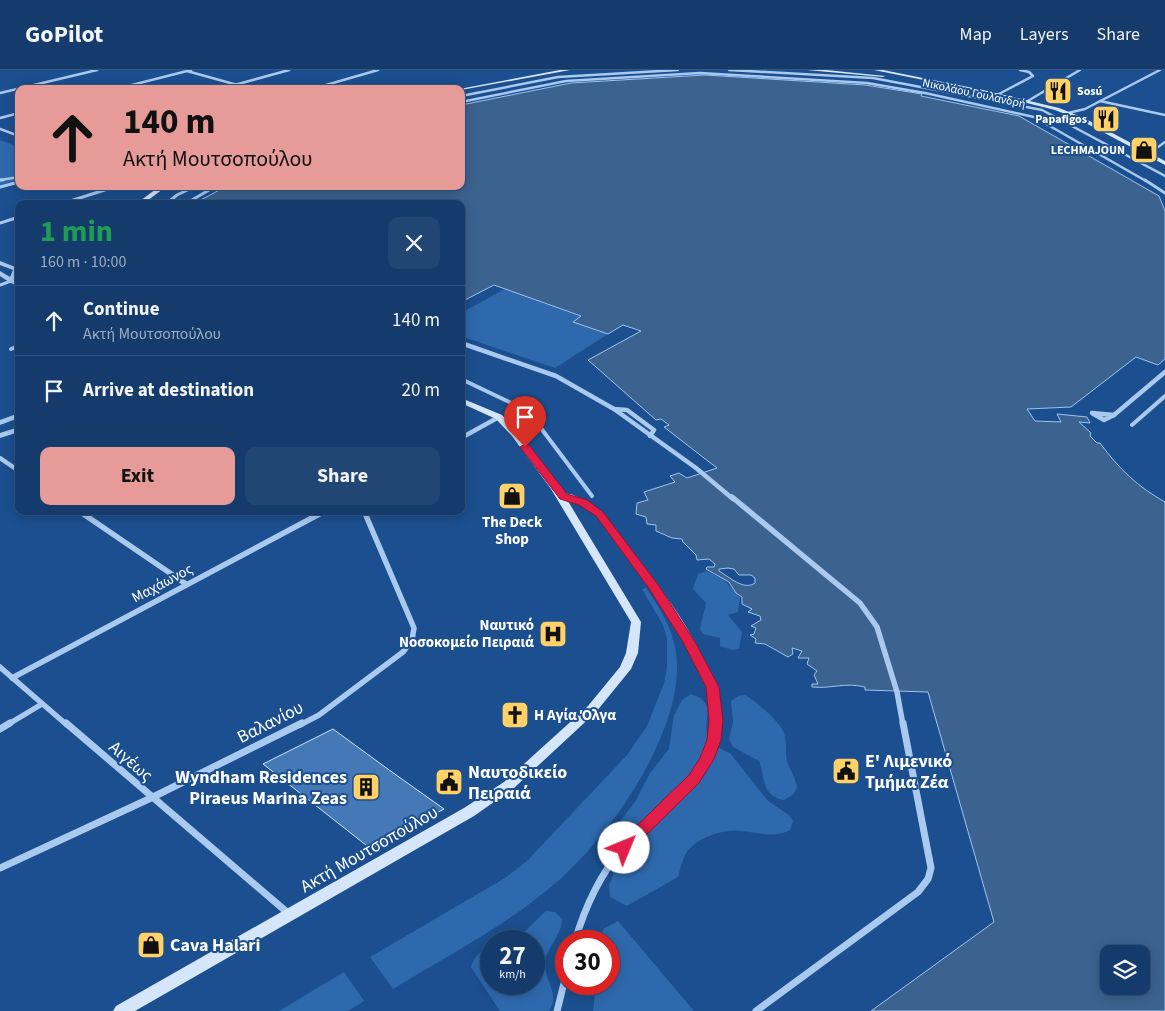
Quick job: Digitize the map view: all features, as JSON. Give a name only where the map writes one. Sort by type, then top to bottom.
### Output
[{"type":"main road","points":[[531,70],[544,73]]},
{"type":"main road","points":[[465,88],[568,70]]},
{"type":"main road","points":[[809,70],[876,75],[997,96]]},
{"type":"main road","points":[[876,70],[1026,102],[1068,113],[1165,163]]},
{"type":"main road","points":[[145,200],[159,190]]},
{"type":"main road","name":"Ακτή Μουτσοπούλου","points":[[121,1011],[469,812],[509,785],[592,708],[625,670],[632,653],[636,622],[555,488],[515,434],[499,417],[465,402]]},
{"type":"street","points":[[34,85],[97,70]]},
{"type":"street","points":[[131,85],[188,70],[239,85]]},
{"type":"street","points":[[233,85],[289,70]]},
{"type":"street","points":[[326,85],[378,70]]},
{"type":"street","points":[[465,95],[558,77],[678,70]]},
{"type":"street","points":[[730,70],[873,78],[1042,110],[1165,176]]},
{"type":"street","points":[[997,96],[1033,75],[1020,70]]},
{"type":"street","points":[[1026,102],[1080,70]]},
{"type":"street","points":[[1068,113],[1085,109],[1160,70]]},
{"type":"street","name":"Νικολάου Γουλανδρή","points":[[465,101],[566,81],[700,73],[868,83],[925,93],[1034,117],[1133,172],[1165,193]]},
{"type":"street","points":[[1014,82],[1020,83]]},
{"type":"street","points":[[0,93],[15,89]]},
{"type":"street","points":[[1100,101],[1165,115]]},
{"type":"street","points":[[0,118],[15,114]]},
{"type":"street","points":[[0,129],[15,135]]},
{"type":"street","points":[[1141,149],[1158,146],[1165,142]]},
{"type":"street","points":[[0,180],[15,178]]},
{"type":"street","points":[[0,187],[15,183]]},
{"type":"street","points":[[73,200],[105,190]]},
{"type":"street","points":[[171,200],[188,190]]},
{"type":"street","points":[[192,200],[209,190]]},
{"type":"street","points":[[0,222],[15,218]]},
{"type":"street","points":[[0,263],[15,269]]},
{"type":"street","points":[[11,281],[15,271]]},
{"type":"street","points":[[0,273],[15,283]]},
{"type":"street","points":[[0,285],[15,280]]},
{"type":"street","points":[[465,344],[556,376],[614,409],[696,468],[860,603],[877,627],[898,698],[931,868],[928,879],[918,892],[756,1011]]},
{"type":"street","points":[[11,349],[15,348]]},
{"type":"street","points":[[1114,415],[1165,372]]},
{"type":"street","points":[[465,382],[528,411],[592,496]]},
{"type":"street","points":[[1132,425],[1165,396]]},
{"type":"street","points":[[0,423],[15,417]]},
{"type":"street","points":[[465,436],[499,417]]},
{"type":"street","points":[[0,436],[15,430]]},
{"type":"street","points":[[0,458],[15,468]]},
{"type":"street","points":[[555,488],[564,496],[583,502],[600,514],[653,586],[689,642],[712,687],[716,720],[714,740],[707,759],[694,779],[669,806],[633,837],[614,859],[597,884],[578,930]]},
{"type":"street","points":[[85,515],[186,584]]},
{"type":"street","name":"Μαχάωνος","points":[[12,678],[317,515]]},
{"type":"street","name":"Βαλανίου","points":[[0,868],[151,798],[319,714],[399,655],[409,645],[413,635],[412,624],[366,515]]},
{"type":"street","name":"Αιγέως","points":[[0,667],[151,798],[290,914]]},
{"type":"street","points":[[0,729],[42,704]]},
{"type":"street","points":[[557,1011],[561,995]]},
{"type":"shaded area","points":[[705,75],[865,85],[922,94],[921,96],[1019,116],[1159,196],[1165,211],[1165,359],[1158,365],[1136,357],[1071,407],[1027,409],[1035,421],[1061,422],[1057,414],[1087,417],[1090,423],[1079,422],[1091,433],[1090,436],[1097,443],[1100,443],[1130,477],[1165,502],[1165,1011],[871,1011],[994,922],[928,692],[865,690],[865,687],[851,685],[812,687],[812,684],[818,684],[814,675],[817,671],[807,664],[809,658],[798,658],[802,651],[792,648],[793,654],[788,657],[765,644],[755,643],[756,639],[750,635],[754,634],[756,628],[751,626],[761,620],[760,616],[748,612],[752,609],[742,604],[742,597],[736,593],[729,582],[706,569],[707,567],[714,567],[715,564],[709,559],[697,560],[696,555],[682,539],[672,538],[656,531],[656,525],[647,524],[646,517],[636,514],[637,503],[648,500],[644,492],[675,482],[670,476],[679,473],[687,478],[717,468],[664,427],[669,425],[661,419],[656,420],[588,360],[641,331],[623,325],[608,334],[573,322],[581,316],[494,285],[465,300],[465,200],[201,200],[219,190],[465,190],[465,104],[571,83]],"holes":[[[719,569],[734,569],[739,575],[751,575],[755,578],[755,583],[751,585],[741,584],[732,580],[719,571]]]},
{"type":"shaded area","points":[[0,140],[15,146],[15,184],[0,189]]},
{"type":"shaded area","points":[[505,289],[582,317],[574,322],[608,334],[555,368],[465,337],[465,311]]},
{"type":"shaded area","points":[[707,571],[724,580],[740,597],[738,612],[728,615],[742,632],[739,649],[732,650],[720,646],[720,638],[703,634],[700,629],[706,603],[693,589],[698,574]]},
{"type":"shaded area","points":[[646,588],[661,610],[672,634],[676,652],[676,681],[670,712],[658,745],[641,777],[601,836],[558,881],[499,925],[491,930],[480,930],[480,937],[393,989],[370,957],[505,878],[527,861],[627,755],[647,726],[664,683],[667,668],[667,638],[663,625],[642,589]]},
{"type":"shaded area","points":[[691,694],[702,699],[707,706],[706,729],[709,738],[716,746],[730,753],[768,801],[789,815],[793,821],[790,830],[784,833],[765,834],[733,831],[718,833],[702,839],[689,849],[685,855],[678,877],[627,906],[610,897],[609,885],[613,876],[613,844],[617,825],[635,802],[650,773],[669,749],[674,715],[682,700]]},
{"type":"shaded area","points":[[745,695],[767,712],[784,733],[787,761],[797,787],[794,794],[784,800],[772,795],[768,790],[759,761],[733,747],[729,739],[733,722],[731,701],[738,696]]},
{"type":"shaded area","points":[[546,911],[555,912],[562,919],[560,930],[555,930],[555,939],[545,960],[545,930],[526,930]]},
{"type":"shaded area","points":[[618,921],[694,1011],[593,1011],[595,995],[620,995],[620,930],[603,929]]},
{"type":"shaded area","points":[[479,954],[480,981],[471,967],[474,959]]},
{"type":"shaded area","points":[[545,966],[553,994],[552,1005],[549,1011],[500,1011],[489,995],[545,995]]},
{"type":"shaded area","points":[[344,972],[364,1001],[348,1011],[279,1011]]},
{"type":"building","name":"Wyndham Residences Piraeus Marina Zeas","points":[[333,729],[444,809],[371,849],[263,764]]},
{"type":"place","name":"Sosú","points":[[1058,91]]},
{"type":"place","name":"Papafigos","points":[[1106,119]]},
{"type":"place","name":"LECHMAJOUN","points":[[1144,150]]},
{"type":"place","name":"The Deck Shop","points":[[512,496]]},
{"type":"place","name":"Ναυτικό Νοσοκομείο Πειραιά","points":[[553,634]]},
{"type":"place","name":"Η Αγία Όλγα","points":[[515,715]]},
{"type":"place","name":"Ε' Λιμενικό Τμήμα Ζέα","points":[[846,771]]},
{"type":"place","name":"Ναυτοδικείο Πειραιά","points":[[449,782]]},
{"type":"place","name":"Wyndham Residences Piraeus Marina Zeas","points":[[366,787]]},
{"type":"place","name":"Cava Halari","points":[[151,945]]},
{"type":"route","points":[[525,447],[555,488],[564,496],[583,502],[600,514],[653,586],[689,642],[712,687],[716,704],[716,720],[714,740],[707,759],[694,779],[669,806],[633,837],[624,848]]}]
